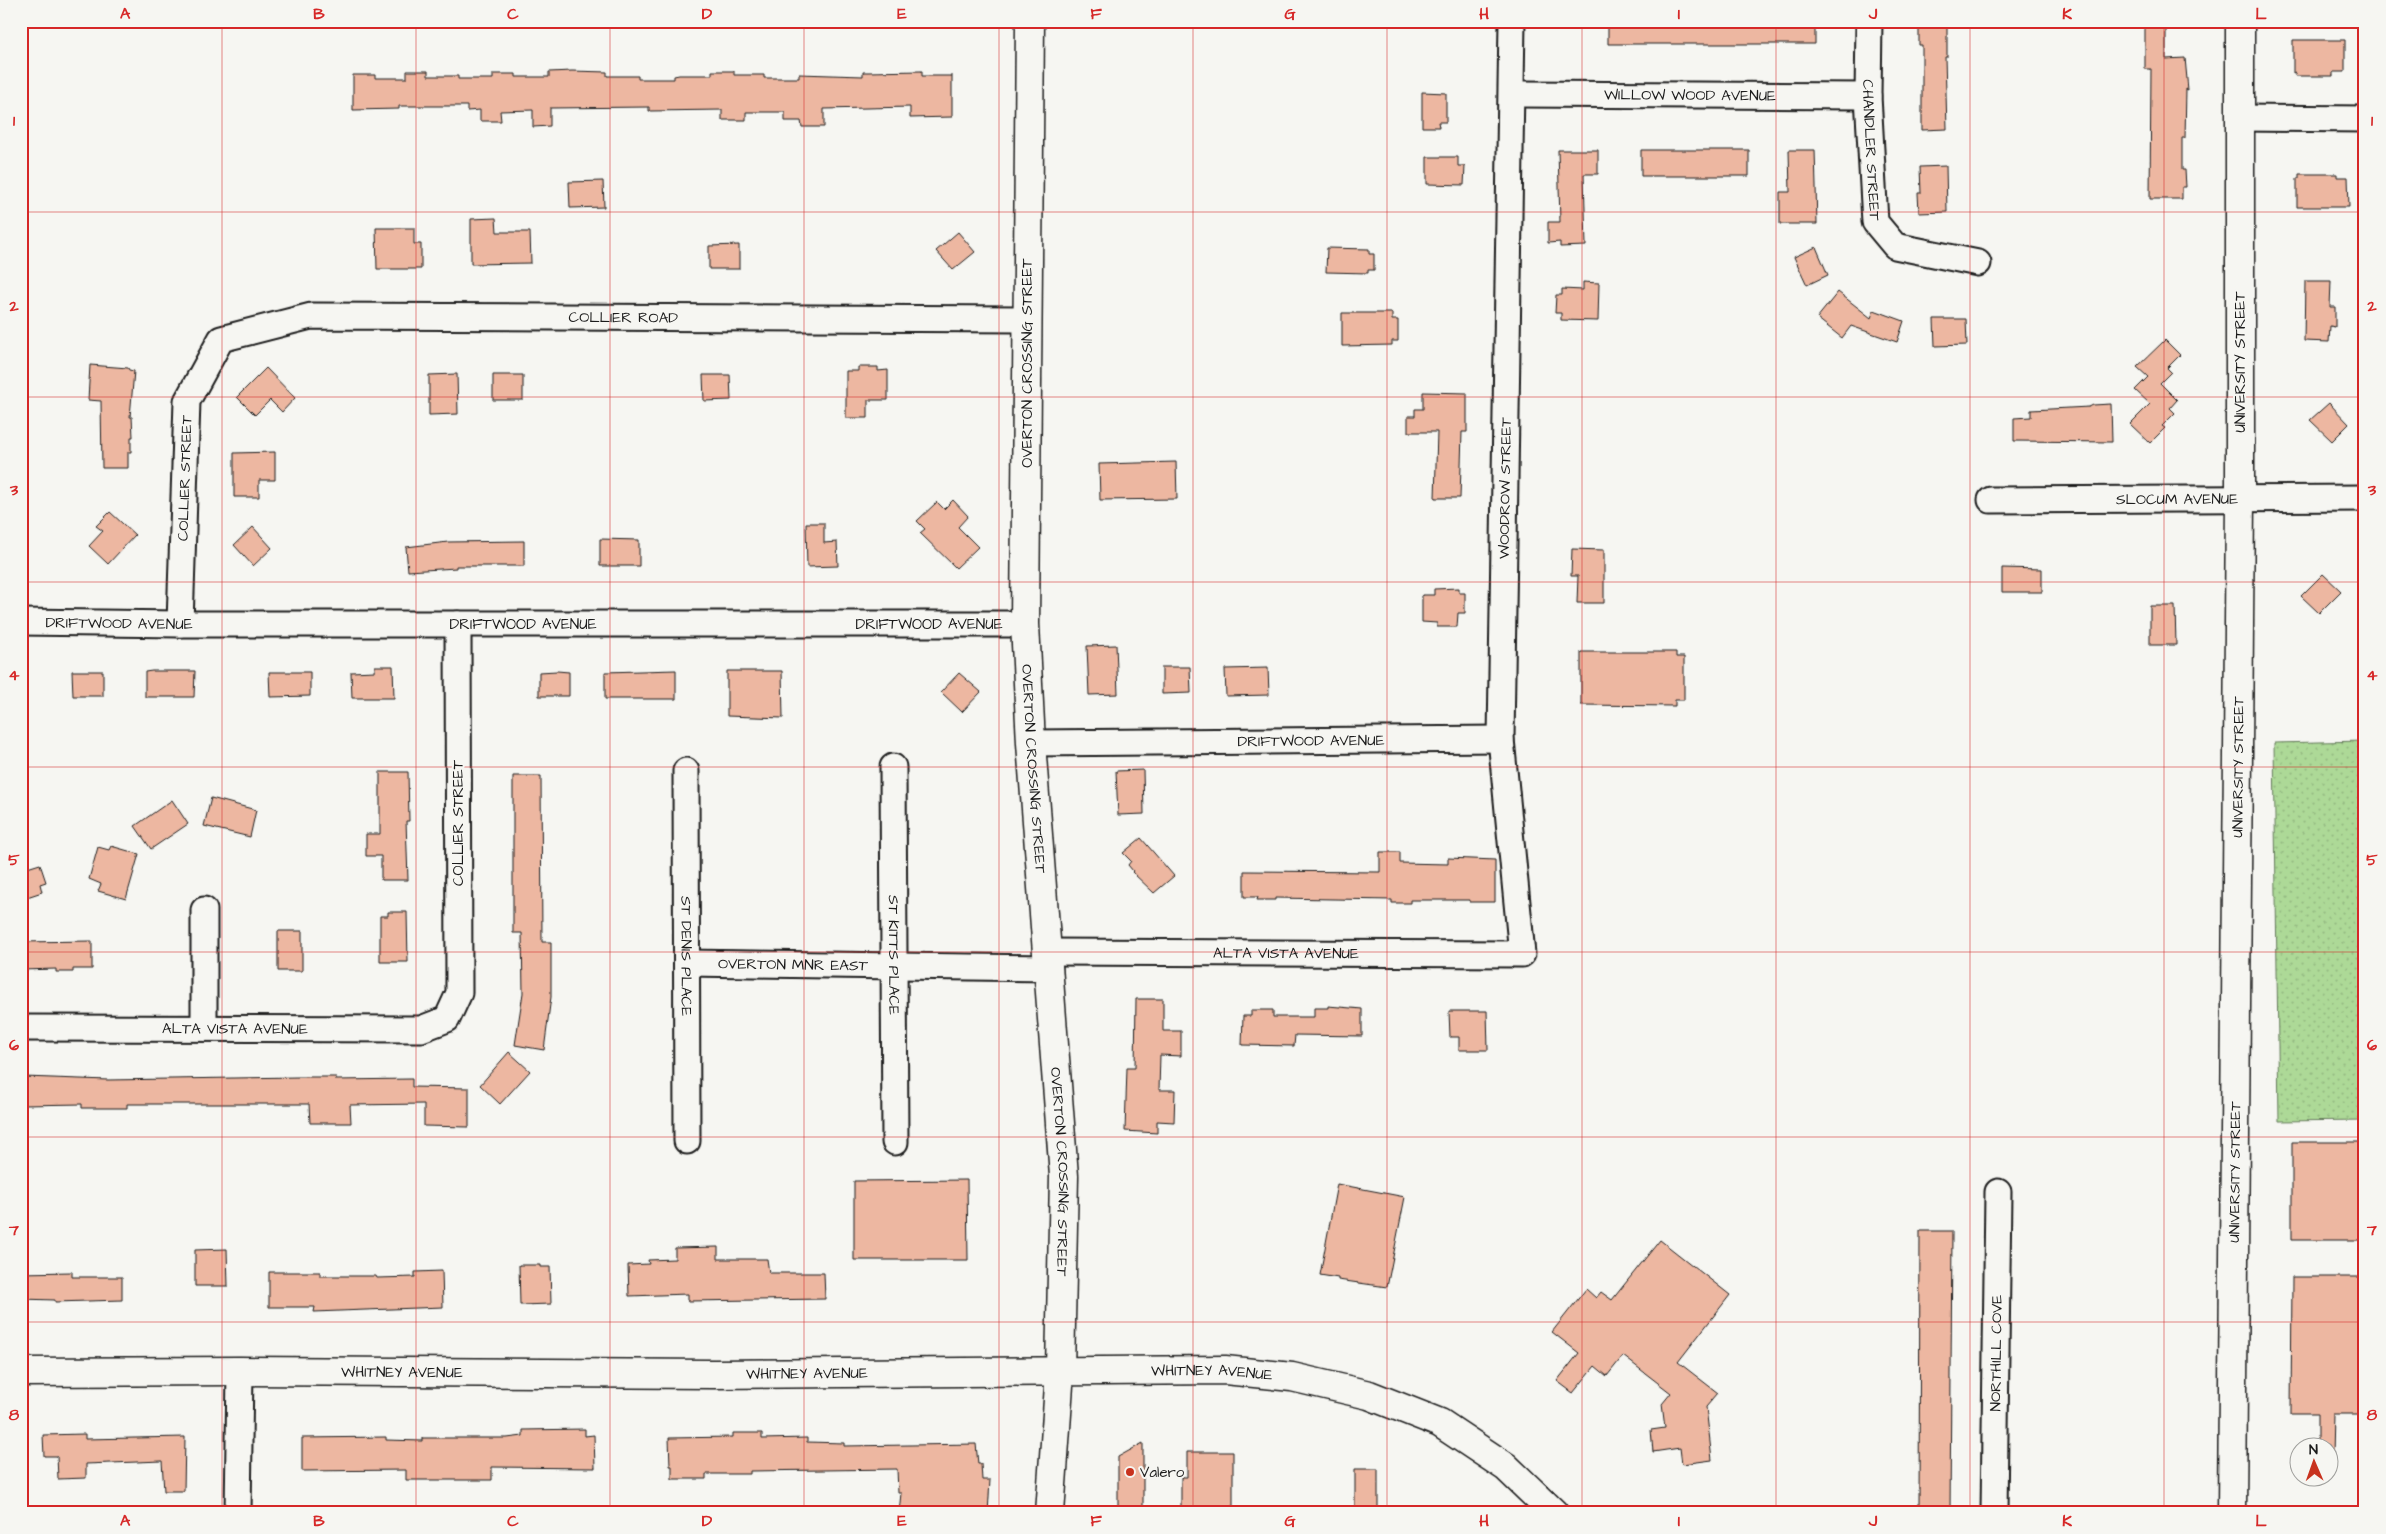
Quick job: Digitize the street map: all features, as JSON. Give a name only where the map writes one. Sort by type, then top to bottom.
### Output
[{"type":"main road","name":"OVERTON CROSSING STREET","points":[[1030,21],[1026,624],[1031,743],[1064,1176],[1060,1371],[1050,1513]]},
{"type":"main road","name":"UNIVERSITY STREET","points":[[2232,1513],[2240,498],[2240,21]]},
{"type":"main road","name":"WHITNEY AVENUE","points":[[21,1372],[240,1371],[723,1374],[1225,1370],[1292,1377],[1369,1394],[1440,1423],[1506,1467],[1554,1513]]},
{"type":"street","name":"WOODROW STREET","points":[[1512,21],[1501,738],[1522,954]]},
{"type":"street","name":"CHANDLER STREET","points":[[1869,21],[1868,96],[1875,222],[1895,246],[1978,263]]},
{"type":"street","name":"WILLOW WOOD AVENUE","points":[[1512,94],[1868,96]]},
{"type":"street","points":[[2240,118],[2365,119]]},
{"type":"street","name":"COLLIER ROAD","points":[[221,339],[311,316],[1028,319]]},
{"type":"street","name":"COLLIER STREET","points":[[180,624],[188,401],[221,339]]},
{"type":"street","name":"SLOCUM AVENUE","points":[[1991,500],[2365,498]]},
{"type":"street","name":"DRIFTWOOD AVENUE","points":[[21,622],[180,624],[1026,624]]},
{"type":"street","name":"COLLIER STREET","points":[[447,1019],[459,993],[458,624]]},
{"type":"street","name":"DRIFTWOOD AVENUE","points":[[1031,743],[1501,738]]},
{"type":"street","name":"ST KITTS PLACE","points":[[893,767],[895,1142]]},
{"type":"street","name":"ST DENIS PLACE","points":[[686,771],[687,1141]]},
{"type":"street","points":[[204,910],[204,1028]]},
{"type":"street","name":"ALTA VISTA AVENUE","points":[[1049,960],[1522,954]]},
{"type":"street","name":"OVERTON MNR EAST","points":[[687,963],[894,966],[1049,960]]},
{"type":"street","name":"ALTA VISTA AVENUE","points":[[21,1028],[421,1029],[447,1019]]},
{"type":"street","name":"NORTHILL COVE","points":[[1994,1513],[1998,1192]]},
{"type":"street","points":[[238,1513],[240,1371]]},
{"type":"green space","points":[[2365,741],[2365,1120],[2279,1121],[2274,743]]},
{"type":"building","points":[[1608,21],[1815,21],[1815,44],[1608,44]]},
{"type":"building","points":[[1922,21],[1947,21],[1947,57],[1945,57],[1947,129],[1922,130],[1922,45],[1919,45],[1919,26],[1922,26]]},
{"type":"building","points":[[2145,21],[2166,21],[2166,59],[2185,58],[2188,90],[2186,89],[2185,138],[2182,138],[2182,170],[2185,170],[2186,187],[2182,187],[2182,199],[2150,199],[2151,69],[2145,69]]},
{"type":"building","points":[[2293,40],[2345,40],[2345,72],[2333,72],[2333,76],[2295,76],[2295,72],[2293,73]]},
{"type":"building","points":[[407,71],[428,71],[428,76],[458,76],[458,79],[493,79],[493,74],[516,74],[516,77],[549,77],[549,72],[572,71],[607,72],[607,76],[638,76],[638,79],[674,79],[674,76],[679,75],[712,75],[712,71],[734,71],[734,75],[764,75],[764,78],[799,78],[799,74],[863,76],[863,72],[922,71],[922,76],[952,76],[952,117],[910,118],[910,107],[824,109],[824,127],[802,127],[801,121],[785,121],[785,112],[746,112],[746,120],[722,120],[722,110],[649,111],[649,107],[550,108],[550,126],[533,127],[533,110],[500,111],[501,121],[480,121],[480,110],[467,111],[467,106],[399,106],[399,109],[353,110],[353,75],[375,75],[375,78],[407,78]]},
{"type":"building","points":[[1422,92],[1446,93],[1446,122],[1438,122],[1439,127],[1422,127]]},
{"type":"building","points":[[1558,150],[1598,150],[1598,174],[1584,174],[1586,246],[1560,247],[1560,242],[1548,243],[1548,222],[1560,222]]},
{"type":"building","points":[[1641,150],[1749,150],[1749,176],[1641,176]]},
{"type":"building","points":[[1789,150],[1815,150],[1817,224],[1780,224],[1780,192],[1790,192]]},
{"type":"building","points":[[1427,157],[1458,157],[1458,166],[1465,166],[1464,185],[1427,184]]},
{"type":"building","points":[[1946,166],[1947,212],[1919,213],[1918,193],[1921,193],[1920,167]]},
{"type":"building","points":[[2299,174],[2337,174],[2337,177],[2348,177],[2349,207],[2297,207],[2297,178],[2299,178]]},
{"type":"building","points":[[603,181],[604,207],[570,208],[569,182]]},
{"type":"building","points":[[496,218],[497,232],[530,232],[531,263],[471,264],[471,219]]},
{"type":"building","points":[[376,228],[414,228],[414,244],[421,244],[421,269],[377,269]]},
{"type":"building","points":[[958,232],[975,252],[953,270],[936,251]]},
{"type":"building","points":[[739,245],[739,269],[709,269],[709,246]]},
{"type":"building","points":[[1816,247],[1828,275],[1807,285],[1794,257]]},
{"type":"building","points":[[1327,248],[1369,249],[1369,254],[1374,254],[1374,270],[1368,270],[1368,273],[1326,272]]},
{"type":"building","points":[[2305,281],[2331,281],[2330,307],[2335,307],[2335,327],[2330,326],[2329,342],[2304,341]]},
{"type":"building","points":[[1583,282],[1599,283],[1598,321],[1561,320],[1561,313],[1555,313],[1556,295],[1562,295],[1562,289],[1583,290]]},
{"type":"building","points":[[1838,292],[1871,318],[1874,310],[1904,321],[1897,342],[1851,326],[1842,338],[1817,318]]},
{"type":"building","points":[[1342,313],[1392,313],[1392,320],[1398,320],[1398,341],[1392,341],[1392,345],[1342,346]]},
{"type":"building","points":[[1934,319],[1966,319],[1967,345],[1935,346]]},
{"type":"building","points":[[2165,340],[2180,355],[2167,368],[2171,372],[2160,383],[2177,400],[2170,408],[2175,413],[2162,426],[2165,428],[2150,443],[2130,424],[2150,404],[2135,390],[2148,377],[2137,367]]},
{"type":"building","points":[[90,365],[128,368],[134,371],[130,417],[132,417],[133,437],[131,437],[131,452],[128,452],[128,468],[102,468],[101,401],[88,400]]},
{"type":"building","points":[[858,367],[878,367],[878,371],[888,370],[888,400],[868,400],[868,418],[846,418],[846,371],[858,371]]},
{"type":"building","points":[[266,368],[295,398],[282,412],[270,400],[255,415],[237,397]]},
{"type":"building","points":[[457,374],[458,414],[429,415],[429,375]]},
{"type":"building","points":[[493,375],[523,375],[523,400],[493,400]]},
{"type":"building","points":[[703,375],[730,375],[731,400],[704,401]]},
{"type":"building","points":[[1423,392],[1467,393],[1467,432],[1462,432],[1460,498],[1435,498],[1437,432],[1408,432],[1408,416],[1415,416],[1415,409],[1423,409]]},
{"type":"building","points":[[2329,403],[2349,424],[2332,441],[2310,420]]},
{"type":"building","points":[[2111,404],[2112,442],[2014,441],[2014,418],[2031,417],[2031,410]]},
{"type":"building","points":[[275,452],[275,480],[259,480],[259,497],[234,497],[234,453]]},
{"type":"building","points":[[1176,462],[1177,499],[1100,500],[1099,464]]},
{"type":"building","points":[[953,500],[968,516],[958,527],[978,547],[956,568],[920,533],[925,529],[917,521],[937,502],[944,509]]},
{"type":"building","points":[[110,512],[135,535],[108,564],[89,546],[103,531],[96,526]]},
{"type":"building","points":[[806,523],[824,523],[824,543],[837,542],[838,566],[807,567]]},
{"type":"building","points":[[253,527],[272,548],[253,566],[234,545]]},
{"type":"building","points":[[600,539],[639,540],[639,566],[600,566]]},
{"type":"building","points":[[524,541],[524,566],[456,566],[456,568],[408,571],[406,547],[448,542]]},
{"type":"building","points":[[1572,549],[1604,550],[1604,603],[1577,603],[1578,576],[1571,576]]},
{"type":"building","points":[[2002,568],[2042,569],[2042,592],[2002,592]]},
{"type":"building","points":[[2323,574],[2341,591],[2319,613],[2301,596]]},
{"type":"building","points":[[1459,588],[1459,593],[1465,593],[1465,613],[1458,613],[1457,627],[1437,627],[1437,623],[1422,622],[1422,595],[1434,595],[1434,589]]},
{"type":"building","points":[[2150,606],[2175,606],[2176,645],[2150,645]]},
{"type":"building","points":[[1116,645],[1118,694],[1089,695],[1087,646]]},
{"type":"building","points":[[1581,652],[1676,652],[1676,657],[1684,657],[1684,700],[1675,700],[1675,706],[1581,705]]},
{"type":"building","points":[[375,666],[393,666],[394,698],[352,698],[351,672],[375,671]]},
{"type":"building","points":[[1162,667],[1190,667],[1191,693],[1162,694]]},
{"type":"building","points":[[1268,668],[1269,695],[1226,696],[1225,669]]},
{"type":"building","points":[[676,670],[676,699],[605,699],[605,672]]},
{"type":"building","points":[[72,671],[103,671],[103,696],[73,696]]},
{"type":"building","points":[[195,671],[194,697],[145,697],[145,672]]},
{"type":"building","points":[[727,671],[782,671],[783,718],[727,716]]},
{"type":"building","points":[[269,672],[310,672],[310,696],[270,697]]},
{"type":"building","points":[[539,672],[569,672],[569,696],[539,696]]},
{"type":"building","points":[[959,673],[981,692],[962,712],[941,692]]},
{"type":"building","points":[[1143,770],[1144,814],[1118,815],[1116,771]]},
{"type":"building","points":[[380,772],[408,772],[409,821],[406,821],[408,880],[381,880],[381,856],[366,856],[366,834],[380,834]]},
{"type":"building","points":[[513,776],[541,776],[542,942],[551,942],[551,997],[544,1050],[515,1045],[523,993],[522,933],[513,933]]},
{"type":"building","points":[[211,798],[256,810],[250,837],[204,826]]},
{"type":"building","points":[[172,800],[188,824],[151,849],[135,826]]},
{"type":"building","points":[[1141,838],[1174,876],[1154,893],[1132,872],[1128,865],[1131,861],[1123,853]]},
{"type":"building","points":[[111,846],[139,854],[126,899],[98,891],[101,884],[89,879],[98,847],[109,850]]},
{"type":"building","points":[[1380,852],[1400,852],[1400,863],[1448,864],[1448,858],[1495,860],[1495,902],[1410,900],[1410,903],[1392,903],[1392,900],[1275,898],[1275,900],[1257,900],[1258,897],[1244,897],[1244,871],[1380,872]]},
{"type":"building","points":[[40,864],[46,882],[40,884],[42,892],[21,899],[21,870]]},
{"type":"building","points":[[388,912],[407,912],[408,962],[380,962],[380,916],[388,916]]},
{"type":"building","points":[[278,931],[302,931],[302,971],[278,971]]},
{"type":"building","points":[[92,941],[92,969],[73,969],[73,972],[56,972],[56,969],[21,970],[21,942]]},
{"type":"building","points":[[1136,999],[1163,999],[1163,1031],[1181,1031],[1181,1056],[1160,1055],[1159,1090],[1175,1090],[1174,1122],[1157,1121],[1157,1133],[1125,1131],[1127,1068],[1135,1068]]},
{"type":"building","points":[[1328,1006],[1362,1009],[1362,1036],[1295,1035],[1294,1046],[1242,1045],[1243,1016],[1251,1016],[1251,1010],[1273,1010],[1273,1017],[1314,1017],[1314,1008],[1328,1008]]},
{"type":"building","points":[[1449,1011],[1487,1011],[1488,1050],[1459,1050],[1459,1037],[1450,1037]]},
{"type":"building","points":[[509,1052],[530,1071],[500,1104],[480,1085]]},
{"type":"building","points":[[24,1077],[108,1080],[298,1077],[336,1077],[336,1080],[412,1079],[412,1087],[469,1088],[469,1127],[424,1126],[424,1104],[350,1105],[351,1123],[310,1123],[309,1104],[127,1104],[127,1108],[82,1108],[82,1104],[24,1105]]},
{"type":"building","points":[[2292,1142],[2365,1142],[2365,1240],[2292,1240]]},
{"type":"building","points":[[967,1180],[968,1260],[854,1260],[854,1181]]},
{"type":"building","points":[[1337,1184],[1405,1197],[1387,1287],[1338,1280],[1338,1278],[1320,1275]]},
{"type":"building","points":[[1920,1231],[1952,1231],[1950,1513],[1919,1513]]},
{"type":"building","points":[[1660,1240],[1730,1295],[1678,1362],[1718,1393],[1706,1407],[1712,1460],[1682,1464],[1680,1448],[1653,1452],[1651,1430],[1665,1428],[1662,1404],[1671,1393],[1623,1356],[1607,1376],[1595,1366],[1573,1393],[1557,1381],[1579,1353],[1552,1332],[1586,1289],[1596,1298],[1601,1292],[1612,1300]]},
{"type":"building","points":[[718,1247],[718,1259],[767,1259],[769,1273],[824,1273],[825,1299],[688,1301],[688,1294],[629,1296],[628,1265],[649,1264],[648,1260],[675,1259],[675,1248]]},
{"type":"building","points":[[227,1249],[228,1286],[195,1286],[195,1250]]},
{"type":"building","points":[[519,1265],[550,1267],[551,1304],[520,1305]]},
{"type":"building","points":[[442,1271],[443,1307],[314,1312],[315,1307],[269,1307],[269,1272],[320,1272],[320,1276],[376,1276],[377,1278],[415,1277],[415,1272]]},
{"type":"building","points":[[72,1272],[72,1277],[122,1277],[122,1300],[55,1302],[55,1300],[21,1299],[21,1273]]},
{"type":"building","points":[[2292,1277],[2365,1277],[2365,1414],[2333,1414],[2332,1436],[2317,1436],[2317,1414],[2291,1414]]},
{"type":"building","points":[[585,1429],[585,1436],[594,1435],[595,1468],[492,1467],[492,1480],[406,1480],[406,1470],[302,1471],[302,1438],[386,1437],[386,1440],[422,1441],[422,1438],[507,1438],[523,1436],[523,1430]]},
{"type":"building","points":[[733,1433],[762,1433],[762,1439],[807,1438],[807,1442],[844,1443],[844,1446],[976,1444],[978,1464],[981,1464],[982,1480],[990,1480],[988,1513],[899,1513],[901,1493],[898,1493],[897,1469],[750,1471],[750,1474],[706,1474],[706,1479],[672,1479],[669,1438],[733,1437]]},
{"type":"building","points":[[85,1434],[85,1439],[185,1437],[184,1491],[164,1491],[162,1461],[86,1464],[86,1478],[58,1479],[57,1456],[44,1456],[43,1435]]},
{"type":"building","name":"Valero","points":[[1143,1443],[1143,1513],[1118,1513],[1118,1457]]},
{"type":"building","points":[[1187,1452],[1233,1452],[1233,1513],[1181,1513],[1181,1477],[1187,1477]]},
{"type":"building","points":[[1355,1469],[1378,1469],[1378,1513],[1355,1513]]},
{"type":"place","name":"Valero","points":[[1130,1472]]}]
